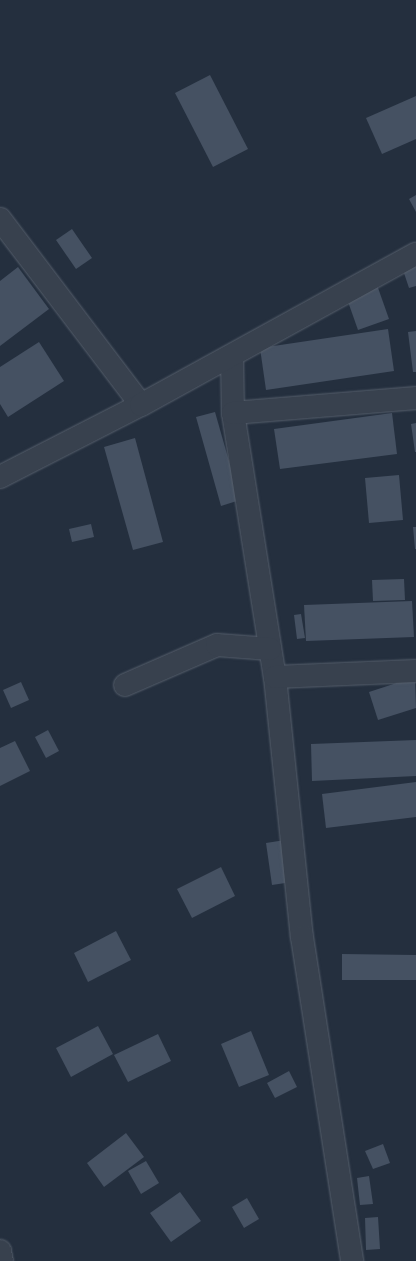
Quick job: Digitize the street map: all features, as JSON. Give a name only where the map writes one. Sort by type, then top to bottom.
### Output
[{"type":"street","points":[[0,219],[141,405]]},
{"type":"street","points":[[0,477],[141,405],[416,254]]},
{"type":"street","points":[[232,356],[233,413],[275,677],[302,937],[352,1261]]},
{"type":"street","points":[[233,413],[416,398]]},
{"type":"street","points":[[125,685],[217,645],[270,649]]},
{"type":"street","points":[[275,677],[416,671]]},
{"type":"street","points":[[0,1251],[2,1261]]},
{"type":"building","points":[[210,75],[248,149],[213,167],[175,93]]},
{"type":"building","points":[[416,96],[416,139],[382,154],[366,118]]},
{"type":"building","points":[[416,195],[416,212],[409,199]]},
{"type":"building","points":[[72,229],[92,258],[76,269],[56,240]]},
{"type":"building","points":[[416,262],[416,286],[409,288],[402,267]]},
{"type":"building","points":[[18,267],[49,309],[0,346],[0,281]]},
{"type":"building","points":[[377,285],[389,319],[358,330],[346,296]]},
{"type":"building","points":[[388,329],[394,371],[266,390],[260,348]]},
{"type":"building","points":[[416,331],[416,372],[413,372],[408,332]]},
{"type":"building","points":[[39,342],[64,381],[8,417],[0,404],[0,367]]},
{"type":"building","points":[[215,412],[240,500],[221,506],[196,417]]},
{"type":"building","points":[[392,413],[397,454],[280,469],[274,429]]},
{"type":"building","points":[[416,423],[416,452],[415,452],[411,424]]},
{"type":"building","points":[[135,438],[163,542],[133,550],[104,447]]},
{"type":"building","points":[[399,475],[403,520],[369,523],[365,478]]},
{"type":"building","points":[[91,524],[94,537],[72,542],[69,529]]},
{"type":"building","points":[[413,527],[416,527],[416,549],[415,549]]},
{"type":"building","points":[[404,579],[405,600],[373,601],[372,580]]},
{"type":"building","points":[[412,601],[414,637],[306,641],[304,605]]},
{"type":"building","points":[[301,614],[305,638],[297,639],[294,615]]},
{"type":"building","points":[[415,677],[416,708],[378,720],[369,692]]},
{"type":"building","points":[[21,682],[29,700],[11,708],[3,690]]},
{"type":"building","points":[[48,730],[59,751],[46,758],[35,737]]},
{"type":"building","points":[[416,740],[416,776],[312,781],[311,744]]},
{"type":"building","points":[[15,741],[30,771],[0,786],[0,748]]},
{"type":"building","points":[[416,782],[416,817],[326,828],[322,794]]},
{"type":"building","points":[[285,840],[292,882],[272,885],[266,843]]},
{"type":"building","points":[[221,867],[235,896],[192,918],[177,889]]},
{"type":"building","points":[[116,931],[131,960],[88,982],[74,953]]},
{"type":"building","points":[[342,954],[416,955],[416,980],[342,980]]},
{"type":"building","points":[[98,1026],[113,1054],[71,1077],[56,1048]]},
{"type":"building","points":[[251,1031],[269,1075],[239,1087],[221,1044]]},
{"type":"building","points":[[158,1034],[171,1061],[128,1082],[114,1055]]},
{"type":"building","points":[[289,1071],[297,1087],[275,1098],[267,1083]]},
{"type":"building","points":[[126,1133],[144,1157],[104,1187],[87,1163]]},
{"type":"building","points":[[383,1144],[390,1163],[373,1169],[365,1151]]},
{"type":"building","points":[[146,1161],[159,1183],[141,1194],[128,1171]]},
{"type":"building","points":[[369,1176],[373,1204],[360,1205],[357,1178]]},
{"type":"building","points":[[180,1192],[201,1221],[171,1242],[150,1213]]},
{"type":"building","points":[[247,1198],[259,1219],[244,1228],[232,1207]]},
{"type":"building","points":[[378,1217],[380,1249],[366,1250],[365,1218]]}]
